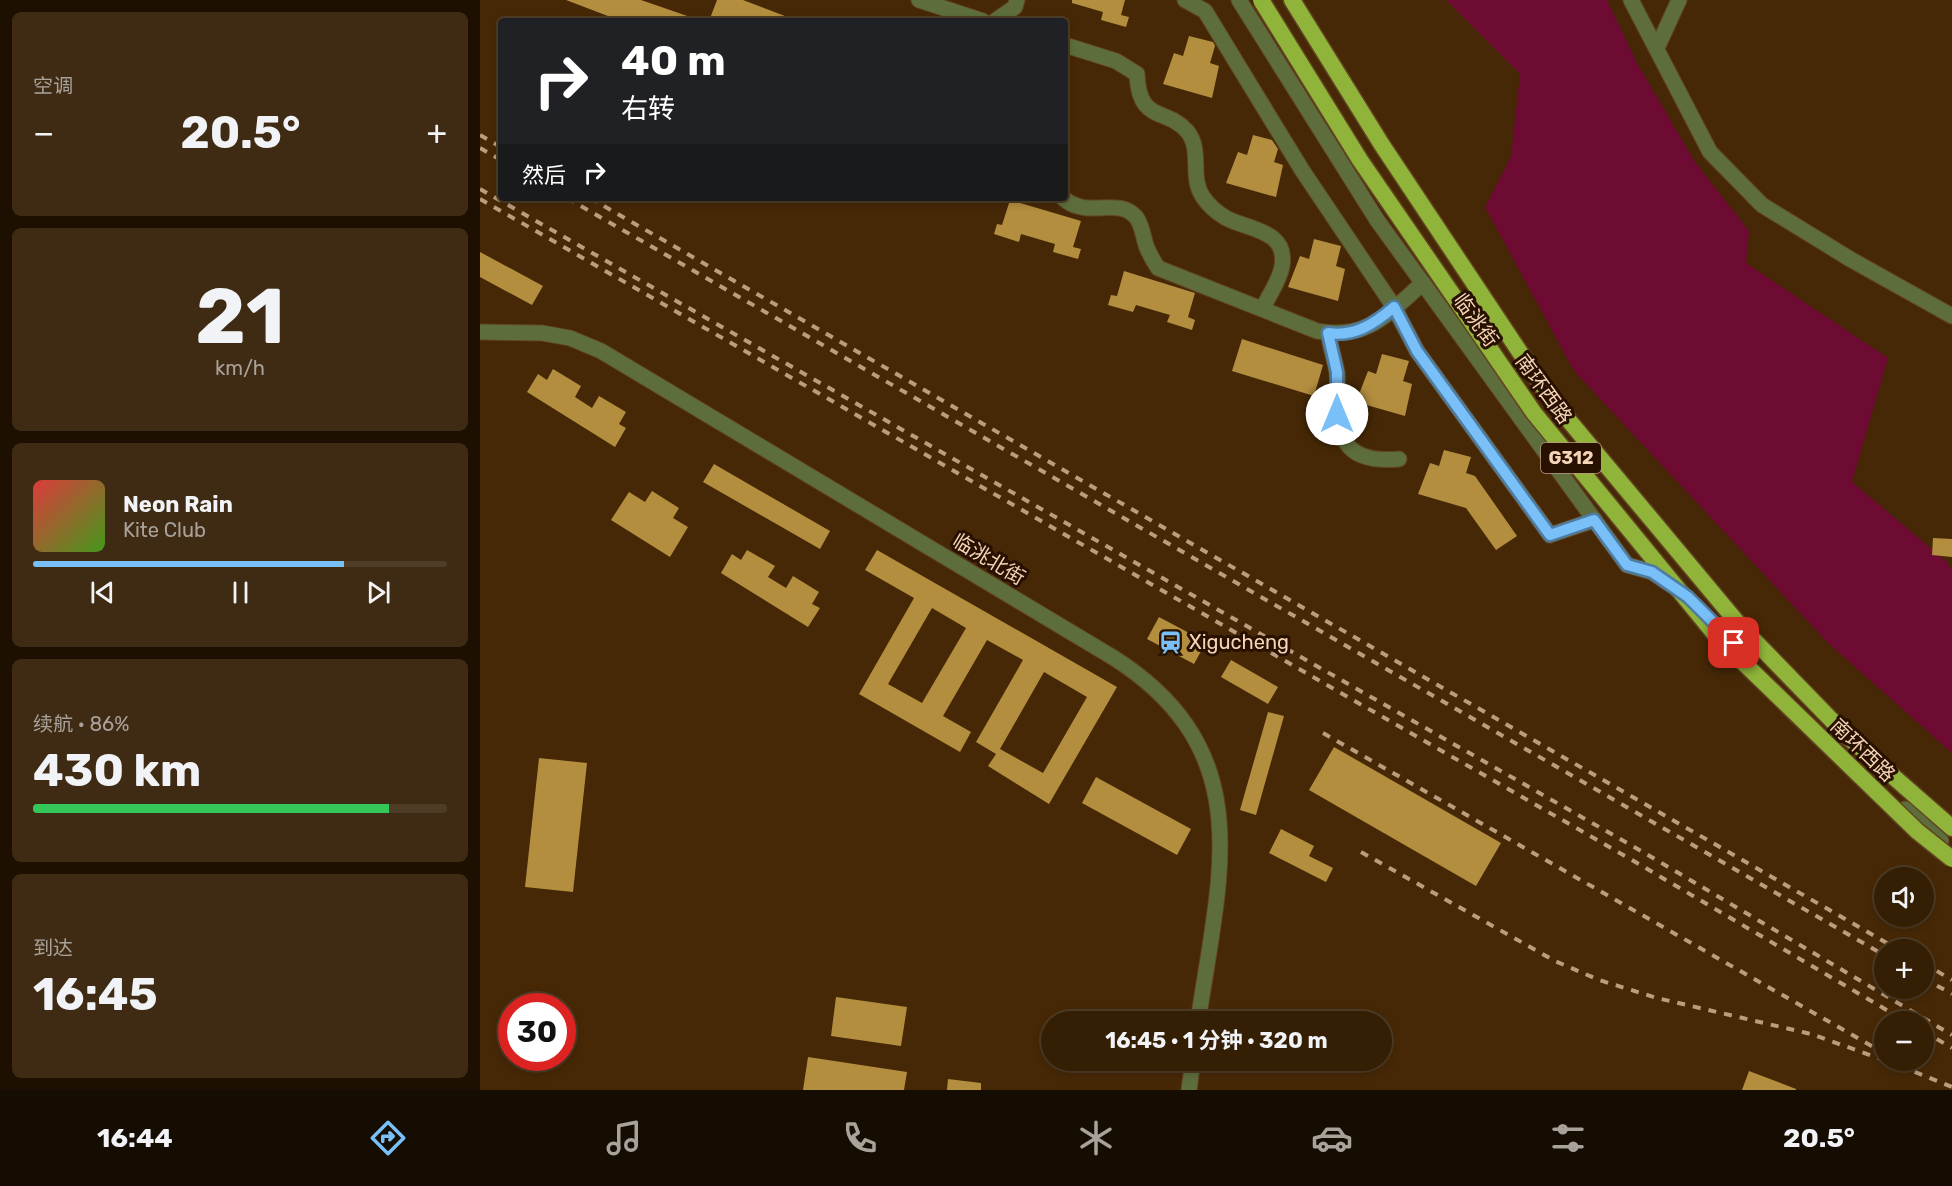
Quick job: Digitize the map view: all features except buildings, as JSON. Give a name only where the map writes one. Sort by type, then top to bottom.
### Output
[{"type":"highway","name":"南环西路","points":[[1261,0],[1360,160],[1534,413],[1718,638],[1917,831],[1952,859]]},
{"type":"highway","name":"南环西路","points":[[1292,0],[1382,145],[1551,399],[1742,628],[1847,736],[1952,828]]},
{"type":"street","points":[[919,0],[970,18]]},
{"type":"street","points":[[1000,18],[1015,8],[1017,0]]},
{"type":"street","points":[[1185,0],[1205,11],[1302,170],[1394,307],[1417,351],[1550,535],[1594,520]]},
{"type":"street","name":"临洮街","points":[[1239,0],[1377,220],[1627,565],[1652,572],[1688,597],[1883,790],[1952,851]]},
{"type":"street","points":[[1631,0],[1710,152],[1762,205],[1850,259],[1952,316]]},
{"type":"street","points":[[1657,48],[1679,0]]},
{"type":"street","points":[[1068,46],[1116,61],[1137,74],[1141,99],[1149,109],[1159,116],[1180,124],[1192,139],[1195,176],[1201,194],[1212,209],[1228,219],[1266,232],[1274,239],[1280,248],[1282,269],[1263,308]]},
{"type":"street","points":[[1068,201],[1082,208],[1099,210],[1119,207],[1128,211],[1141,226],[1147,248],[1158,268],[1328,333],[1356,332],[1374,325],[1423,283]]},
{"type":"street","name":"临洮北街","points":[[480,332],[542,333],[570,338],[601,351],[1114,658],[1140,675],[1158,691],[1180,714],[1208,763],[1218,807],[1221,840],[1218,879],[1200,1011]]},
{"type":"street","points":[[1328,333],[1337,372],[1337,414],[1342,440],[1368,458],[1399,459]]},
{"type":"street","points":[[1189,1090],[1192,1071]]},
{"type":"shaded area","points":[[1446,0],[1607,0],[1638,65],[1695,162],[1749,231],[1746,263],[1888,358],[1852,482],[1946,561],[1952,571],[1952,753],[1828,643],[1574,371],[1485,207],[1511,157],[1520,74]]},
{"type":"railway","points":[[480,135],[498,145]]},
{"type":"railway","points":[[480,148],[498,158]]},
{"type":"railway","points":[[480,189],[498,199]]},
{"type":"railway","points":[[480,199],[1632,860],[1888,1011]]},
{"type":"railway","points":[[501,201],[1643,852],[1952,1035]]},
{"type":"railway","points":[[572,201],[1874,949]]},
{"type":"railway","points":[[595,201],[1880,939]]},
{"type":"railway","points":[[1323,733],[1874,1047]]},
{"type":"railway","points":[[1361,852],[1555,961],[1599,980],[1657,998],[1811,1034],[1874,1056]]},
{"type":"railway","points":[[1934,969],[1952,980]]},
{"type":"railway","points":[[1934,984],[1952,994]]},
{"type":"railway","points":[[1934,1037],[1952,1048]]},
{"type":"railway","points":[[1912,1071],[1952,1087]]},
{"type":"place","name":"Xigucheng","points":[[1171,642]]},
{"type":"route","points":[[1337,414],[1337,372],[1328,333],[1356,332],[1374,325],[1394,307],[1417,351],[1550,535],[1594,520],[1627,565],[1652,572],[1688,597],[1734,643]]}]
